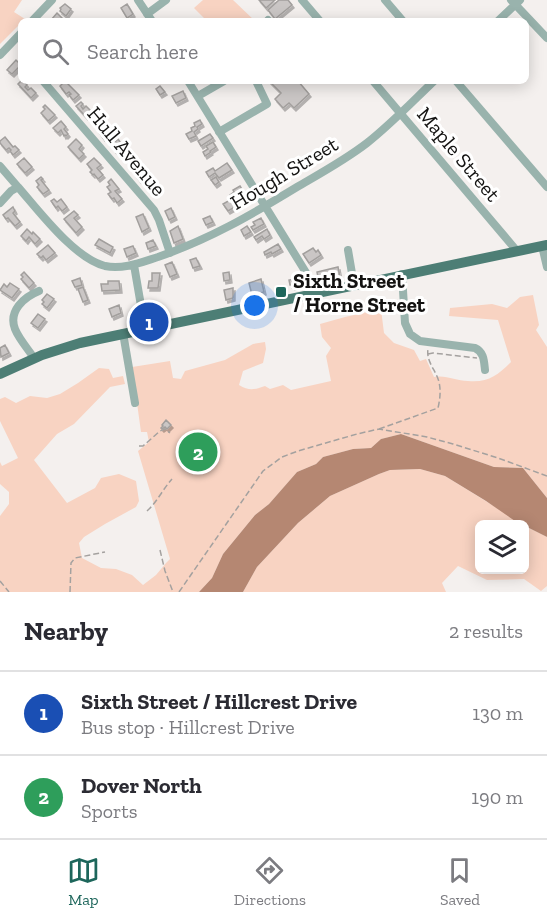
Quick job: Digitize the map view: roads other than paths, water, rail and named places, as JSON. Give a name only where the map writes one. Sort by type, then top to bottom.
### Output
[{"type":"main road","points":[[0,374],[66,346],[545,245]]},
{"type":"street","points":[[35,18],[52,0]]},
{"type":"street","points":[[138,0],[149,18]]},
{"type":"street","points":[[151,18],[166,0]]},
{"type":"street","points":[[302,0],[314,18]]},
{"type":"street","points":[[385,0],[400,18]]},
{"type":"street","points":[[501,18],[515,2],[547,38]]},
{"type":"street","points":[[0,55],[18,36]]},
{"type":"street","name":"Hull Avenue","points":[[47,84],[154,210],[170,252]]},
{"type":"street","points":[[190,84],[318,292]]},
{"type":"street","points":[[198,96],[219,84]]},
{"type":"street","points":[[219,132],[267,104],[257,84]]},
{"type":"street","name":"Maple Street","points":[[376,84],[517,251]]},
{"type":"street","name":"Hough Street","points":[[0,166],[80,253],[105,266],[134,265],[215,234],[356,151],[431,84]]},
{"type":"street","points":[[459,84],[547,187]]},
{"type":"street","points":[[0,203],[18,187]]},
{"type":"street","points":[[545,245],[547,267]]},
{"type":"street","points":[[348,250],[354,285]]},
{"type":"street","points":[[134,265],[145,329]]},
{"type":"street","points":[[402,274],[406,327],[410,334],[420,341],[475,348],[484,358],[485,370]]},
{"type":"street","points":[[34,358],[15,329],[14,319],[17,307],[26,296],[39,291]]},
{"type":"street","points":[[123,333],[135,403]]},
{"type":"place","name":"Sixth Street / Horne Street","points":[[281,292]]},
{"type":"place","name":"Sixth Street / Hillcrest Drive","points":[[149,322]]},
{"type":"place","name":"Dover North","points":[[198,452]]}]
